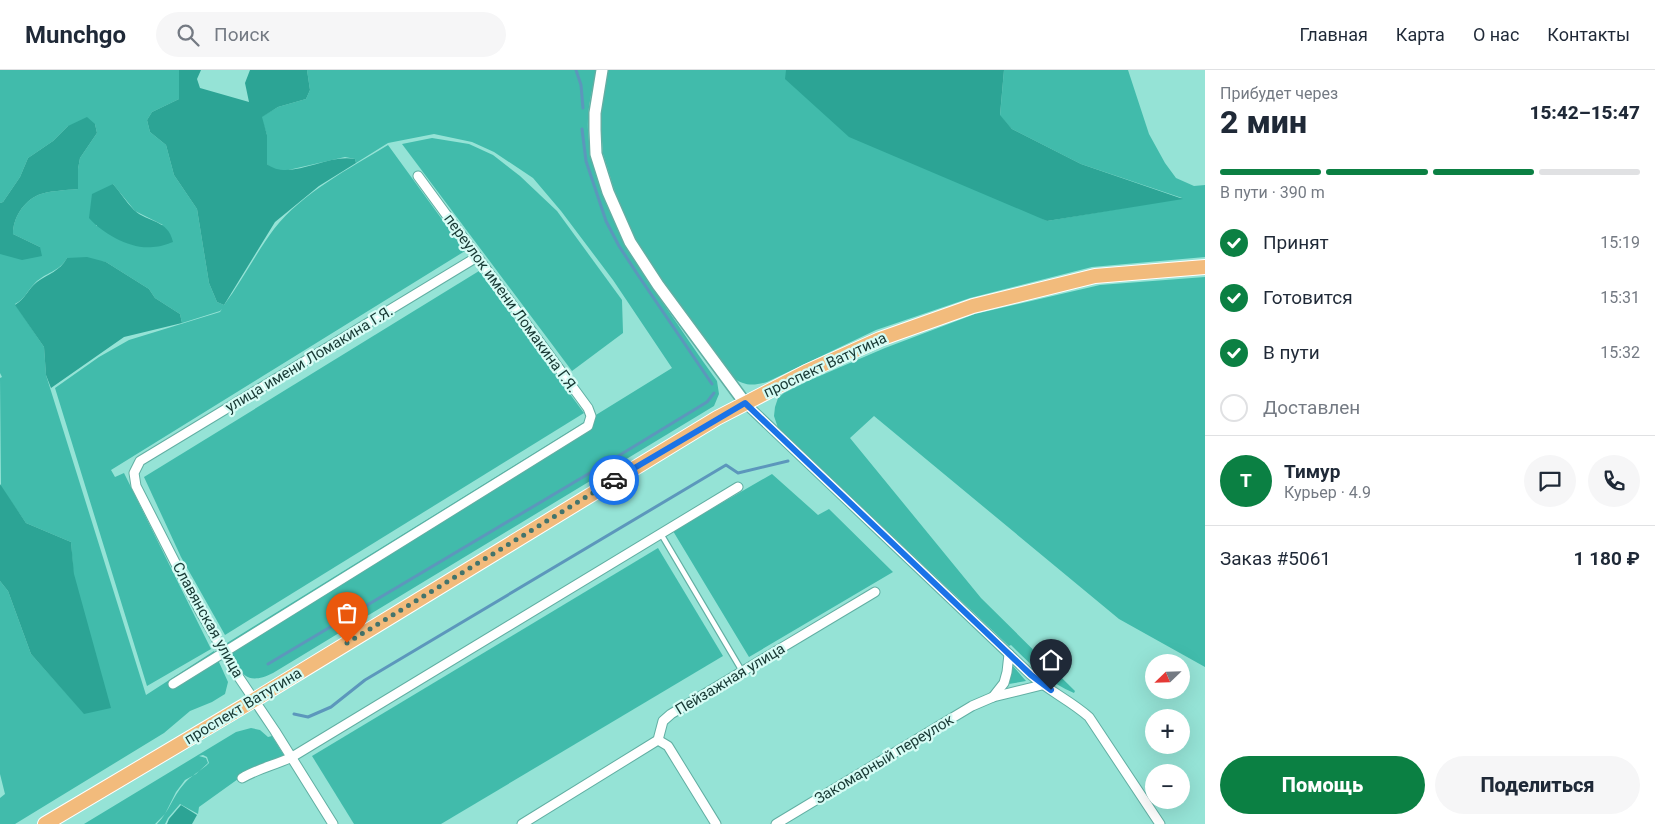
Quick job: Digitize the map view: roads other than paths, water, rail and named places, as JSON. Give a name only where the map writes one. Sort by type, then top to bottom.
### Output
[{"type":"main road","name":"проспект Ватутина","points":[[45,824],[254,700],[617,478],[745,403],[806,372],[880,339],[973,306],[1096,276],[1205,267]]},
{"type":"street","points":[[602,70],[595,113],[596,154],[608,192],[634,249],[658,285],[745,403],[1042,685],[1066,698],[1089,717],[1160,824]]},
{"type":"street","name":"переулок имени Ломакина Г.Я.","points":[[224,653],[588,426],[591,416],[588,408],[418,176]]},
{"type":"street","name":"улица имени Ломакина Г.Я.","points":[[140,461],[477,256]]},
{"type":"street","name":"Славянская улица","points":[[140,461],[134,472],[136,486],[200,611],[224,653],[333,824]]},
{"type":"street","points":[[242,778],[254,771],[272,766],[292,757],[738,487]]},
{"type":"street","name":"Пейзажная улица","points":[[658,740],[663,721],[742,670],[875,592]]},
{"type":"street","points":[[172,684],[224,653]]},
{"type":"street","points":[[993,697],[1004,683],[1009,654]]},
{"type":"street","name":"Закомарный переулок","points":[[776,824],[972,706],[993,697],[1042,685]]},
{"type":"street","points":[[522,824],[658,740],[668,746],[716,824]]},
{"type":"lane","points":[[660,534],[742,670]]},
{"type":"waterway","points":[[576,70],[581,85],[583,108]]},
{"type":"waterway","points":[[582,129],[586,161],[606,221],[619,246],[712,384]]},
{"type":"waterway","points":[[268,664],[610,461],[707,402],[714,393]]},
{"type":"waterway","points":[[294,714],[308,717],[331,707],[365,680],[726,465],[738,473],[788,461]]}]
